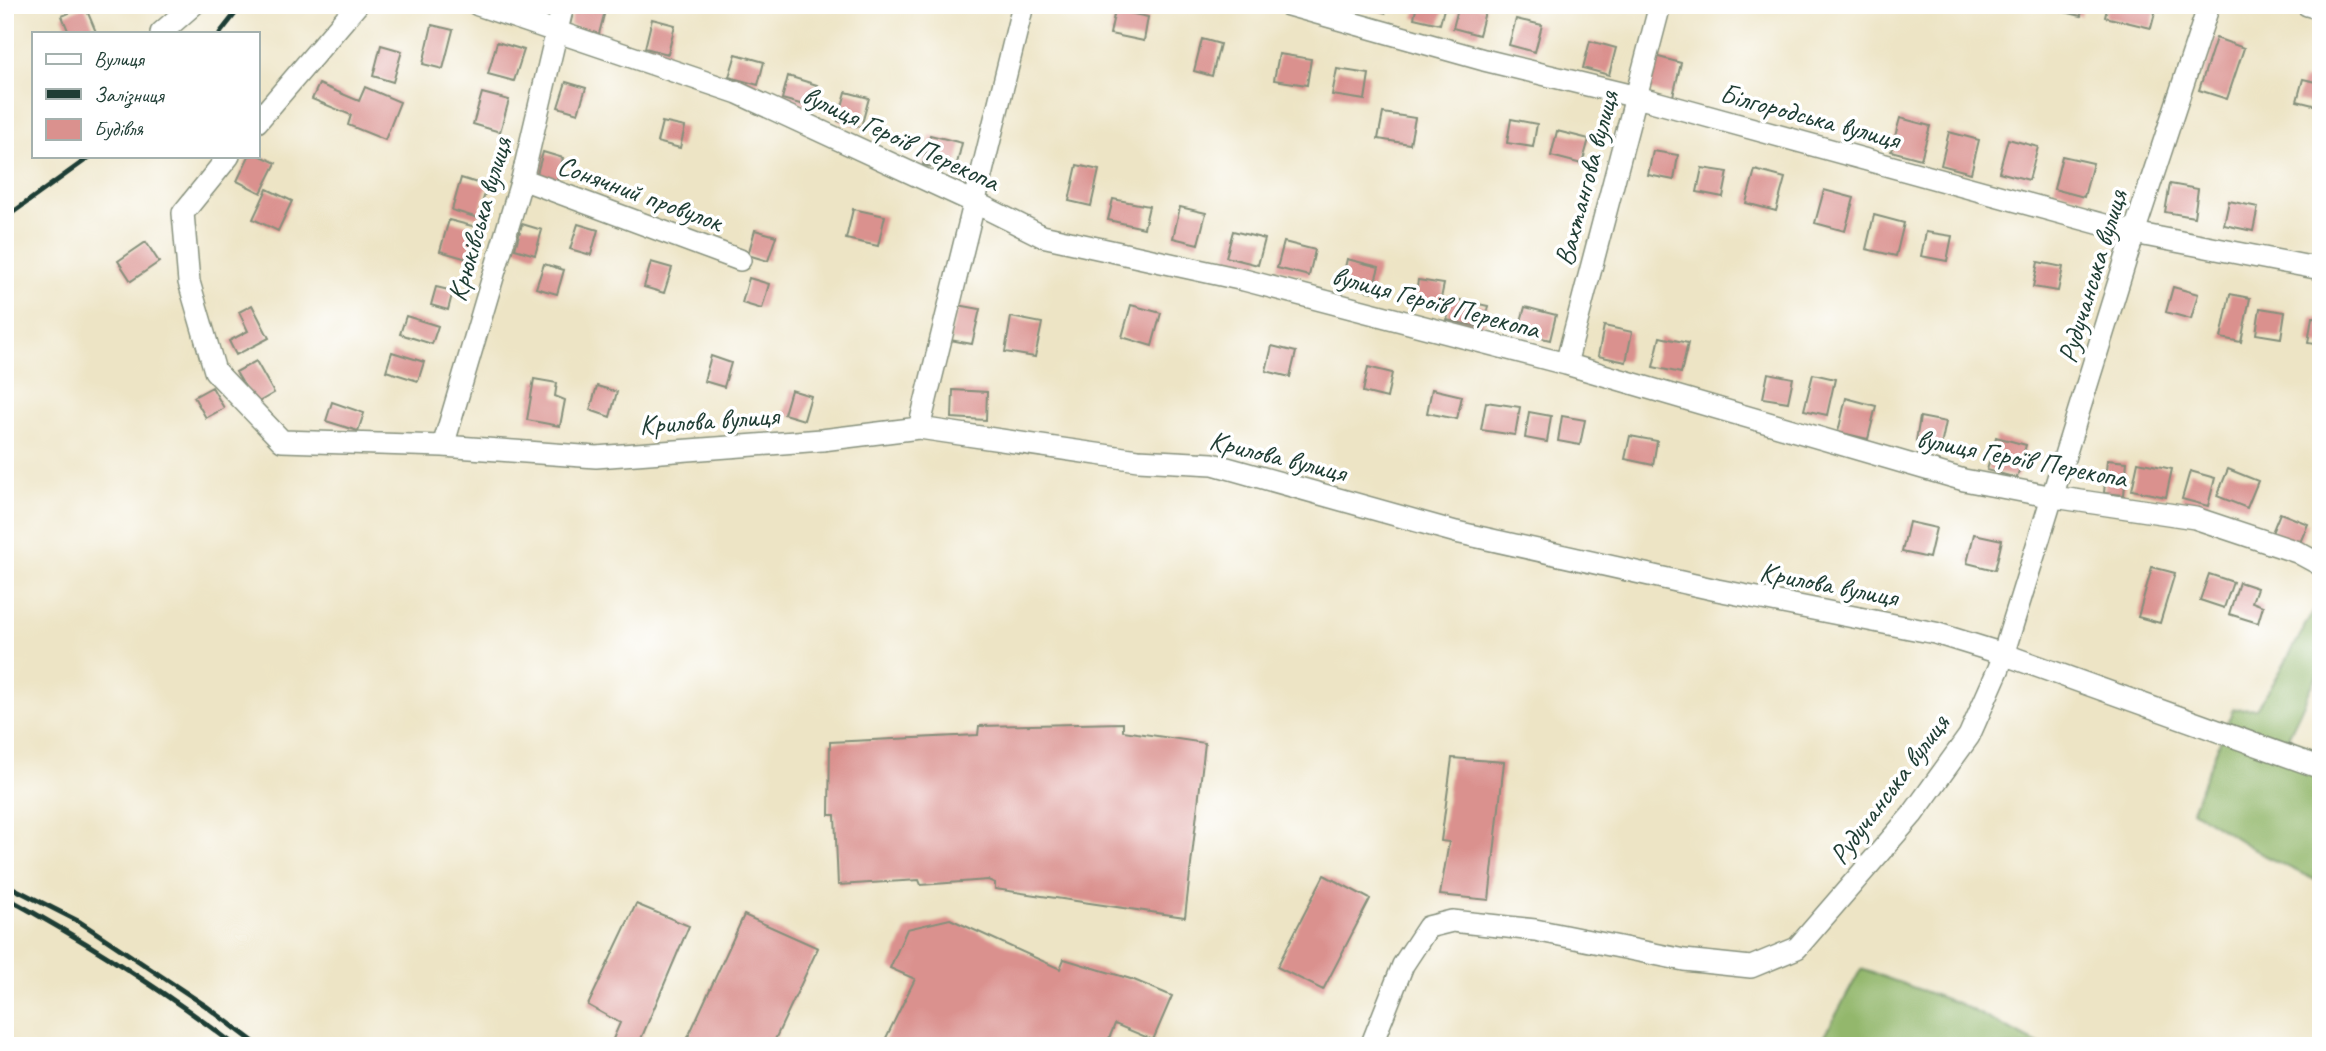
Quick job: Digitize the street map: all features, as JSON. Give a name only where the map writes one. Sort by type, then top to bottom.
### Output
[{"type":"street","points":[[162,32],[192,5]]},
{"type":"street","points":[[259,120],[358,5]]},
{"type":"street","name":"вулиця Героїв Перекопа","points":[[478,5],[738,93],[1042,236],[1244,280],[1566,364],[1964,480],[2054,497],[2195,518],[2297,552],[2321,565]]},
{"type":"street","name":"Крюківська вулиця","points":[[443,446],[522,179],[564,5]]},
{"type":"street","points":[[919,428],[1023,5]]},
{"type":"street","name":"Білгородська вулиця","points":[[1288,5],[1484,60],[1637,97],[2134,233],[2321,269]]},
{"type":"street","name":"Вахтангова вулиця","points":[[1566,364],[1660,5]]},
{"type":"street","name":"Рудучанська вулиця","points":[[1371,1046],[1402,965],[1428,927],[1451,921],[1535,930],[1684,960],[1751,967],[1797,948],[1912,815],[1969,736],[2003,654],[2134,233],[2209,5]]},
{"type":"street","points":[[2307,5],[2321,9]]},
{"type":"street","name":"Крилова вулиця","points":[[227,158],[183,213],[189,282],[215,372],[282,441],[443,446],[596,457],[822,440],[919,428],[1138,460],[1213,464],[1456,532],[1717,590],[1935,633],[2003,654],[2321,768]]},
{"type":"street","name":"Сонячний провулок","points":[[522,179],[740,260]]},
{"type":"green space","points":[[2321,598],[2321,667],[2288,737],[2321,754],[2321,883],[2265,856],[2192,810],[2233,709],[2256,708],[2276,679]]},
{"type":"green space","points":[[1861,969],[1960,1004],[2042,1046],[1819,1046]]},
{"type":"building","points":[[575,5],[586,5],[605,11],[599,34],[570,25]]},
{"type":"building","points":[[1360,5],[1388,5],[1386,13]]},
{"type":"building","points":[[1417,5],[1445,5],[1440,24],[1414,18]]},
{"type":"building","points":[[1459,5],[1486,8],[1479,35],[1453,28]]},
{"type":"building","points":[[2058,5],[2083,5],[2081,16],[2057,10]]},
{"type":"building","points":[[2108,5],[2157,5],[2151,28],[2105,17]]},
{"type":"building","points":[[85,6],[96,32],[69,32],[62,16]]},
{"type":"building","points":[[1115,10],[1148,17],[1144,41],[1110,34]]},
{"type":"building","points":[[652,19],[675,25],[668,54],[645,48]]},
{"type":"building","points":[[1516,19],[1542,25],[1535,52],[1509,45]]},
{"type":"building","points":[[432,25],[453,30],[443,69],[423,64]]},
{"type":"building","points":[[2216,38],[2244,48],[2227,99],[2199,90]]},
{"type":"building","points":[[1202,39],[1220,44],[1212,76],[1194,71]]},
{"type":"building","points":[[1590,41],[1616,48],[1609,75],[1583,68]]},
{"type":"building","points":[[497,42],[524,50],[514,81],[488,74]]},
{"type":"building","points":[[381,45],[402,51],[393,82],[373,76]]},
{"type":"building","points":[[736,54],[764,62],[758,85],[729,77]]},
{"type":"building","points":[[1279,54],[1311,59],[1307,85],[1274,80]]},
{"type":"building","points":[[1651,55],[1681,63],[1673,96],[1643,89]]},
{"type":"building","points":[[1337,69],[1369,74],[1365,100],[1332,95]]},
{"type":"building","points":[[788,76],[817,85],[811,107],[782,99]]},
{"type":"building","points":[[2303,79],[2321,83],[2321,107],[2297,101]]},
{"type":"building","points":[[566,82],[586,88],[578,113],[558,107]]},
{"type":"building","points":[[319,84],[359,101],[365,87],[400,102],[385,140],[348,125],[351,115],[312,99]]},
{"type":"building","points":[[846,92],[869,98],[861,127],[838,121]]},
{"type":"building","points":[[482,93],[509,100],[500,132],[473,124]]},
{"type":"building","points":[[1383,113],[1415,118],[1410,144],[1378,139]]},
{"type":"building","points":[[1900,118],[1930,126],[1921,159],[1891,151]]},
{"type":"building","points":[[1511,119],[1537,124],[1533,147],[1507,143]]},
{"type":"building","points":[[662,122],[685,127],[680,148],[657,142]]},
{"type":"building","points":[[1557,131],[1589,139],[1582,164],[1551,156]]},
{"type":"building","points":[[1949,132],[1979,140],[1971,173],[1941,165]]},
{"type":"building","points":[[930,135],[962,143],[955,172],[923,165]]},
{"type":"building","points":[[2008,139],[2038,147],[2029,180],[1999,172]]},
{"type":"building","points":[[1653,151],[1678,155],[1674,180],[1648,175]]},
{"type":"building","points":[[543,152],[563,158],[556,183],[536,177]]},
{"type":"building","points":[[259,155],[276,163],[261,193],[237,181],[248,158],[259,158]]},
{"type":"building","points":[[2062,156],[2093,163],[2084,197],[2054,189]]},
{"type":"building","points":[[1077,165],[1099,170],[1091,206],[1069,201]]},
{"type":"building","points":[[1702,168],[1728,172],[1723,197],[1697,192]]},
{"type":"building","points":[[1755,170],[1785,178],[1776,211],[1746,203]]},
{"type":"building","points":[[461,178],[487,186],[478,218],[452,210]]},
{"type":"building","points":[[2170,184],[2198,189],[2194,217],[2165,212]]},
{"type":"building","points":[[267,189],[292,201],[278,231],[253,219]]},
{"type":"building","points":[[1824,190],[1854,198],[1845,231],[1815,223]]},
{"type":"building","points":[[1113,199],[1149,206],[1144,228],[1108,220]]},
{"type":"building","points":[[2229,201],[2258,207],[2253,231],[2224,225]]},
{"type":"building","points":[[1180,207],[1206,213],[1198,244],[1173,238]]},
{"type":"building","points":[[853,209],[885,216],[878,246],[846,239]]},
{"type":"building","points":[[1874,215],[1904,223],[1896,256],[1866,249]]},
{"type":"building","points":[[449,220],[476,227],[467,259],[440,251]]},
{"type":"building","points":[[522,224],[542,230],[535,255],[515,249]]},
{"type":"building","points":[[578,224],[598,230],[591,255],[570,249]]},
{"type":"building","points":[[755,230],[776,236],[768,261],[748,255]]},
{"type":"building","points":[[1233,231],[1265,239],[1258,265],[1226,257]]},
{"type":"building","points":[[1926,232],[1952,236],[1947,261],[1921,256]]},
{"type":"building","points":[[146,242],[159,262],[131,281],[118,261]]},
{"type":"building","points":[[1284,242],[1315,250],[1309,276],[1277,268]]},
{"type":"building","points":[[1347,259],[1379,267],[1372,292],[1341,284]]},
{"type":"building","points":[[651,262],[672,268],[664,293],[644,287]]},
{"type":"building","points":[[2038,262],[2063,267],[2058,291],[2033,287]]},
{"type":"building","points":[[544,264],[564,270],[557,294],[536,288]]},
{"type":"building","points":[[749,278],[769,284],[762,309],[742,303]]},
{"type":"building","points":[[1418,280],[1444,284],[1439,308],[1414,303]]},
{"type":"building","points":[[436,287],[453,291],[448,310],[431,305]]},
{"type":"building","points":[[2173,287],[2198,294],[2191,319],[2166,312]]},
{"type":"building","points":[[2230,294],[2250,298],[2241,342],[2221,338]]},
{"type":"building","points":[[1451,298],[1488,306],[1483,328],[1447,320]]},
{"type":"building","points":[[252,305],[269,338],[236,355],[229,341],[248,331],[239,312]]},
{"type":"building","points":[[958,305],[980,309],[972,344],[950,340]]},
{"type":"building","points":[[1131,305],[1161,313],[1152,346],[1122,337]]},
{"type":"building","points":[[1525,307],[1556,315],[1550,340],[1518,332]]},
{"type":"building","points":[[2260,308],[2285,312],[2281,338],[2256,334]]},
{"type":"building","points":[[406,316],[438,326],[432,344],[400,334]]},
{"type":"building","points":[[1011,317],[1042,323],[1035,357],[1005,352]]},
{"type":"building","points":[[2312,317],[2321,318],[2321,345],[2308,343]]},
{"type":"building","points":[[1604,326],[1632,332],[1626,362],[1598,356]]},
{"type":"building","points":[[1660,337],[1688,343],[1681,373],[1653,367]]},
{"type":"building","points":[[1272,346],[1296,352],[1290,377],[1266,371]]},
{"type":"building","points":[[392,352],[424,362],[418,381],[386,371]]},
{"type":"building","points":[[711,356],[731,363],[724,387],[704,381]]},
{"type":"building","points":[[256,361],[274,393],[255,404],[236,372]]},
{"type":"building","points":[[1368,367],[1392,373],[1387,398],[1363,392]]},
{"type":"building","points":[[1768,373],[1793,378],[1788,402],[1763,398]]},
{"type":"building","points":[[1813,374],[1835,379],[1827,415],[1804,410]]},
{"type":"building","points":[[534,379],[557,383],[555,396],[565,400],[560,426],[527,420]]},
{"type":"building","points":[[597,386],[617,392],[610,417],[590,410]]},
{"type":"building","points":[[212,387],[224,408],[206,418],[194,397]]},
{"type":"building","points":[[1432,389],[1462,396],[1457,419],[1427,413]]},
{"type":"building","points":[[791,390],[811,396],[804,420],[784,414]]},
{"type":"building","points":[[953,390],[987,392],[986,420],[952,418]]},
{"type":"building","points":[[1846,398],[1876,406],[1868,439],[1838,432]]},
{"type":"building","points":[[332,402],[364,413],[358,431],[326,421]]},
{"type":"building","points":[[1486,402],[1520,407],[1515,435],[1481,430]]},
{"type":"building","points":[[1529,412],[1551,416],[1547,442],[1525,438]]},
{"type":"building","points":[[1562,416],[1585,420],[1580,445],[1558,441]]},
{"type":"building","points":[[1920,417],[1946,422],[1941,446],[1916,441]]},
{"type":"building","points":[[1630,436],[1657,441],[1653,465],[1625,459]]},
{"type":"building","points":[[1996,437],[2026,445],[2017,478],[1987,470]]},
{"type":"building","points":[[2107,460],[2127,462],[2124,495],[2104,493]]},
{"type":"building","points":[[2138,462],[2172,469],[2166,497],[2132,490]]},
{"type":"building","points":[[2228,469],[2258,481],[2247,508],[2217,496]]},
{"type":"building","points":[[2190,471],[2215,478],[2208,506],[2182,499]]},
{"type":"building","points":[[2280,513],[2308,524],[2299,545],[2271,535]]},
{"type":"building","points":[[1909,522],[1936,528],[1929,558],[1902,552]]},
{"type":"building","points":[[1974,534],[2002,540],[1995,570],[1967,563]]},
{"type":"building","points":[[2152,567],[2175,573],[2160,623],[2138,617]]},
{"type":"building","points":[[2209,574],[2233,582],[2224,608],[2200,600]]},
{"type":"building","points":[[2239,582],[2257,588],[2252,602],[2263,606],[2258,623],[2229,614]]},
{"type":"building","points":[[1123,723],[1123,731],[1205,743],[1185,917],[995,889],[995,883],[988,880],[921,885],[919,880],[838,885],[835,815],[829,815],[830,742],[978,735],[979,726]]},
{"type":"building","points":[[1452,758],[1504,762],[1489,900],[1440,895],[1449,842],[1441,841]]},
{"type":"building","points":[[1324,875],[1370,899],[1323,990],[1277,967]]},
{"type":"building","points":[[636,904],[689,926],[638,1046],[610,1046],[620,1023],[588,1005]]},
{"type":"building","points":[[744,915],[818,948],[772,1046],[684,1046]]},
{"type":"building","points":[[950,919],[1060,969],[1064,959],[1134,980],[1172,996],[1153,1040],[1115,1024],[1106,1046],[882,1046],[915,979],[890,968],[907,929]]},
{"type":"railway","points":[[221,32],[242,5]]},
{"type":"railway","points":[[5,218],[88,158]]},
{"type":"railway","points":[[5,884],[80,922],[206,1006],[259,1046]]},
{"type":"railway","points":[[5,897],[124,967],[236,1046]]}]
